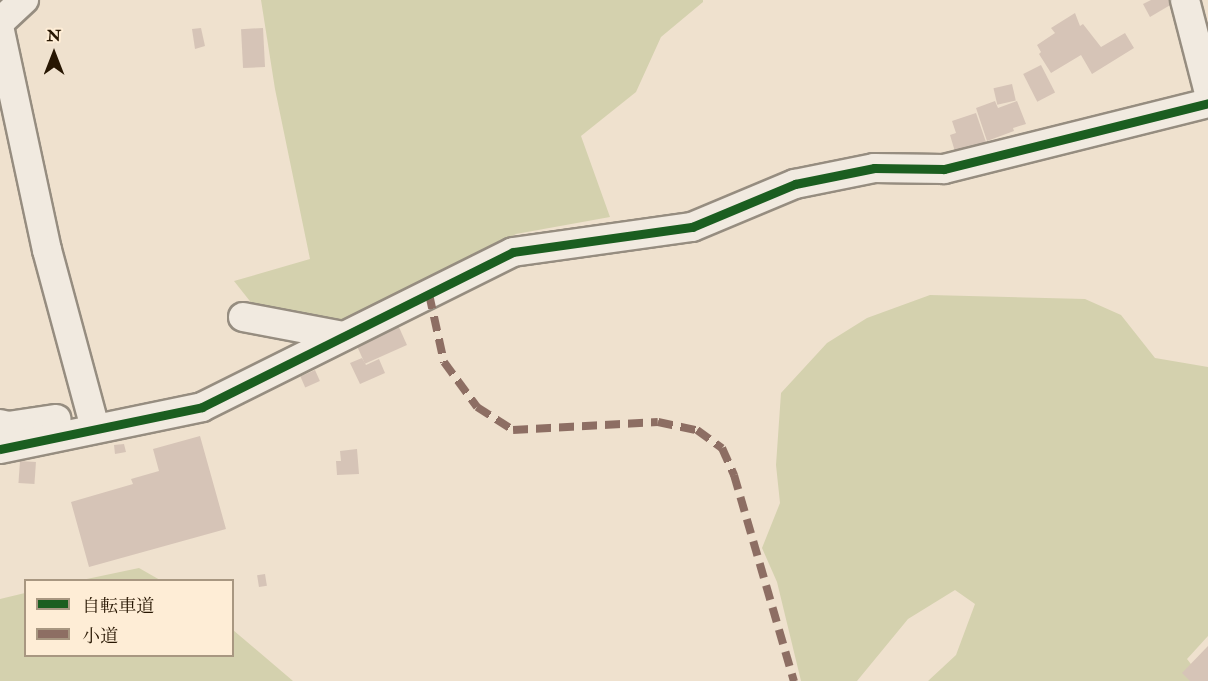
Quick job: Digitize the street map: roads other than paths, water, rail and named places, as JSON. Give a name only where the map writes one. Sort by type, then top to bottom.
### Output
[{"type":"street","points":[[0,22],[24,0]]},
{"type":"street","points":[[1185,0],[1208,89]]},
{"type":"street","points":[[0,31],[47,250],[93,421]]},
{"type":"street","points":[[0,424],[8,426],[93,421],[202,407],[513,252],[692,227],[795,184],[874,168],[944,169],[1208,103]]},
{"type":"street","points":[[243,317],[343,336]]},
{"type":"street","points":[[0,449],[93,421]]}]
